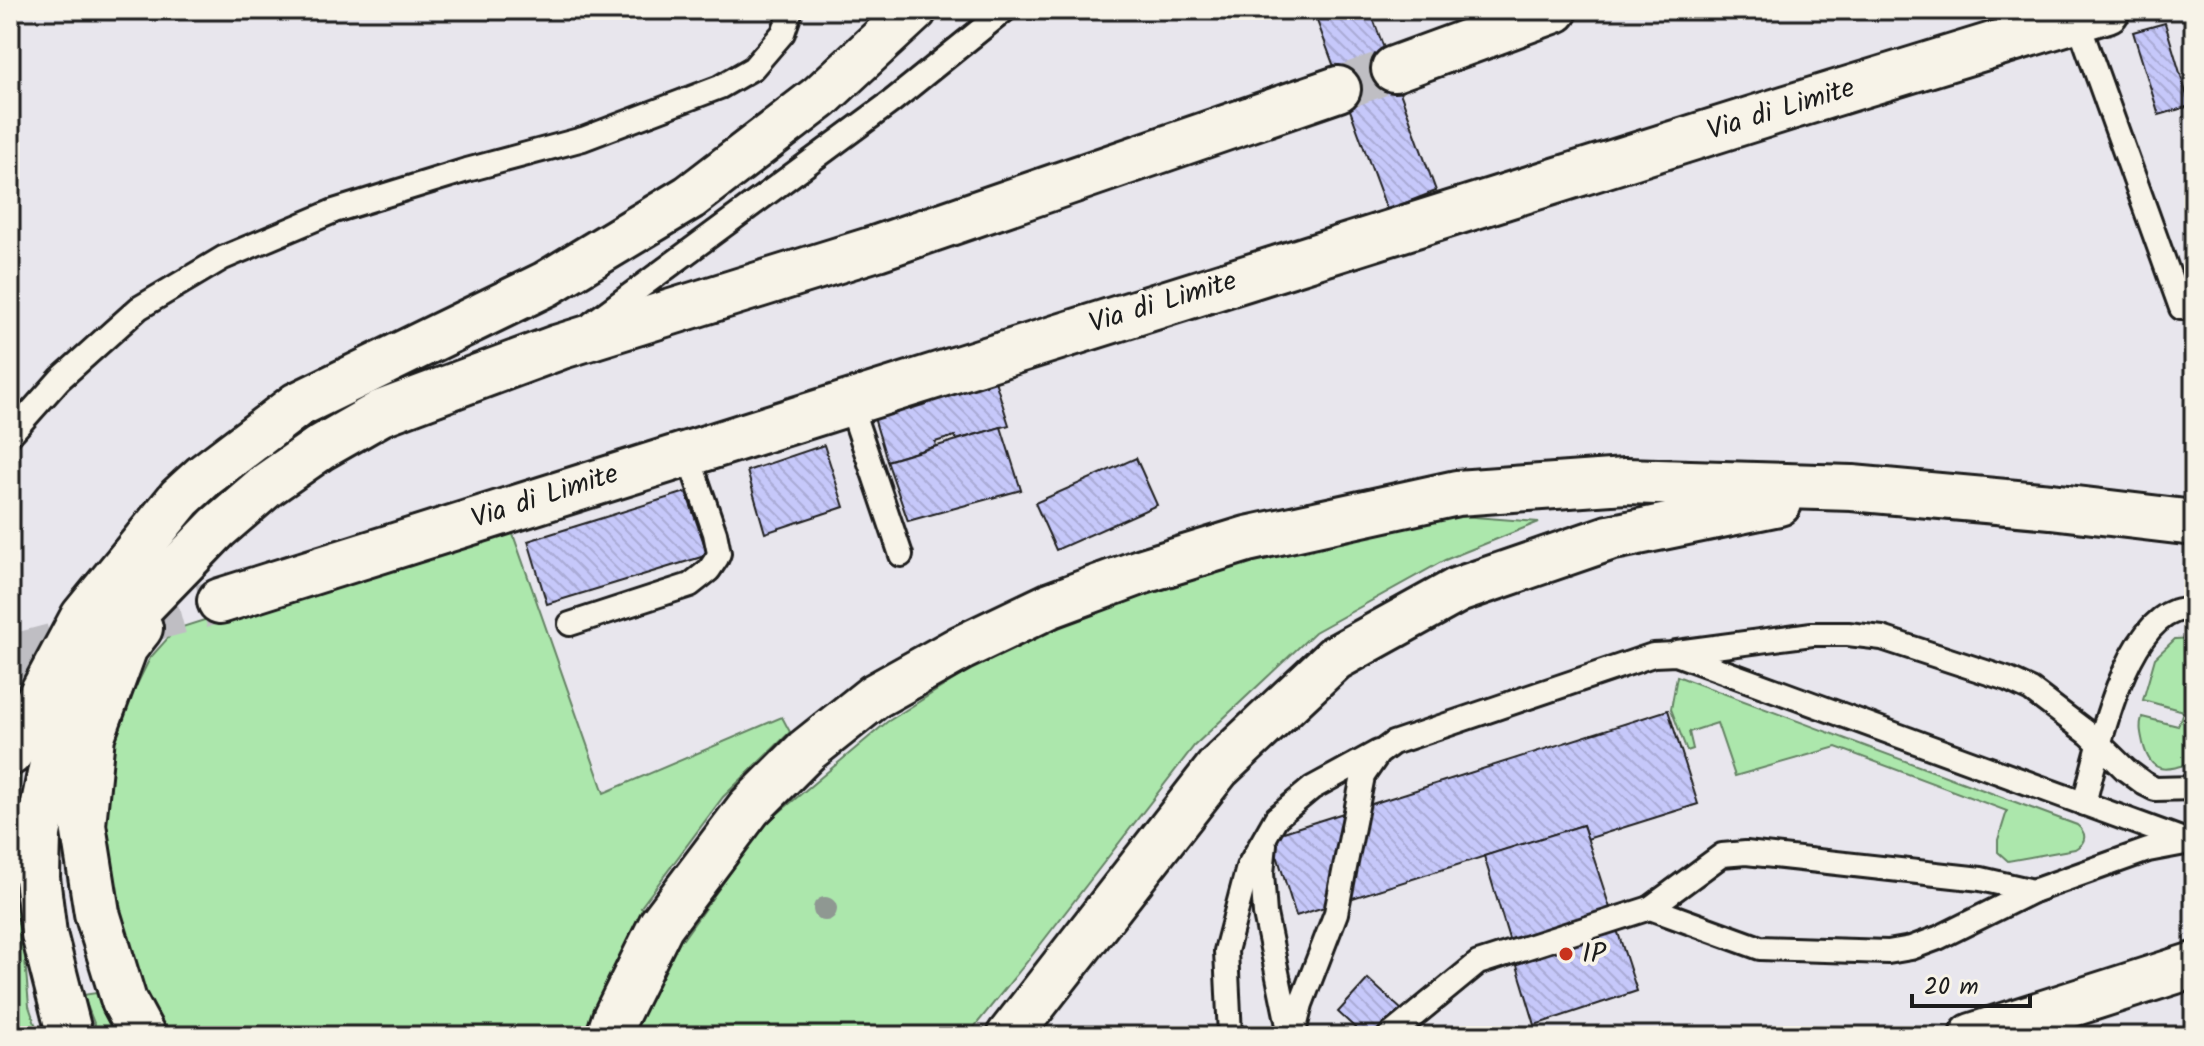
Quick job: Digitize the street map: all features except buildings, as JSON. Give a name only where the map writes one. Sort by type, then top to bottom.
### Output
[{"type":"main road","points":[[10,753],[83,617],[180,498],[204,476],[297,405],[546,284],[690,197],[820,97],[914,10]]},
{"type":"main road","points":[[1394,69],[1555,10]]},
{"type":"main road","name":"Via di Limite","points":[[220,601],[2059,21]]},
{"type":"main road","points":[[83,666],[217,528],[267,485],[320,448],[381,413],[559,347],[877,248],[1338,89]]},
{"type":"main road","points":[[609,1036],[661,925],[749,808],[806,751],[875,696],[961,648],[1051,605],[1143,571],[1247,539],[1457,493],[1625,481],[1852,488],[2194,523]]},
{"type":"main road","points":[[1009,1036],[1218,768],[1335,658],[1458,590],[1609,538],[1852,488]]},
{"type":"main road","points":[[70,1036],[44,934],[37,878],[38,834],[57,739],[83,666],[180,498]]},
{"type":"main road","points":[[143,1036],[124,1001],[97,913],[83,825],[92,736],[125,647],[217,528]]},
{"type":"main road","points":[[1972,1036],[2194,965]]},
{"type":"lane","points":[[10,435],[60,379],[139,308],[223,258],[334,211],[467,170],[583,139],[720,87],[753,68],[783,33],[791,10]]},
{"type":"lane","points":[[559,347],[891,102],[1005,10]]},
{"type":"lane","points":[[2059,21],[2181,308]]},
{"type":"lane","points":[[849,401],[901,555]]},
{"type":"lane","points":[[570,624],[690,585],[709,570],[719,553],[687,452]]},
{"type":"lane","points":[[2084,804],[2106,716],[2123,674],[2154,627],[2174,611],[2194,609]]},
{"type":"lane","points":[[1230,1036],[1226,951],[1248,867],[1276,818],[1312,788],[1393,743],[1653,655],[1812,634],[1882,638],[2007,679],[2031,690],[2099,743],[2126,770],[2155,789],[2194,788]]},
{"type":"lane","points":[[1666,653],[1676,654],[2192,842]]},
{"type":"lane","points":[[1291,1036],[1336,913],[1363,776],[1378,754],[1393,743]]},
{"type":"lane","points":[[1268,831],[1262,873],[1265,914],[1291,1036]]},
{"type":"lane","points":[[1650,908],[1760,948],[1888,952],[1938,938],[2033,891],[2148,850],[2192,842]]},
{"type":"lane","points":[[1389,1036],[1478,963],[1650,908],[1722,855],[1746,853],[1981,879],[2033,891]]},
{"type":"green space","points":[[1449,515],[1539,522],[1445,560],[1315,632],[1194,746],[967,1036],[163,1036],[140,994],[114,909],[101,824],[109,741],[150,658],[176,629],[509,523],[604,793],[782,717],[790,732],[723,797],[641,907],[683,939],[764,825],[887,722],[977,665],[1061,626],[1149,591],[1265,558]]},
{"type":"green space","points":[[2194,638],[2194,762],[2161,768],[2155,766],[2146,754],[2142,717],[2178,726],[2183,711],[2143,700],[2155,658],[2175,639]]},
{"type":"green space","points":[[1677,676],[2077,825],[2084,834],[2084,840],[2075,849],[2008,861],[1998,852],[1998,840],[2007,811],[1836,747],[1735,776],[1717,723],[1689,732],[1693,749],[1687,751],[1671,709]]},
{"type":"green space","points":[[24,746],[14,831],[29,1006],[39,1036],[10,1036],[10,775]]},
{"type":"green space","points":[[96,993],[114,1036],[99,1036],[83,995]]},
{"type":"tunnel","points":[[1338,89],[1394,69]]},
{"type":"tunnel","points":[[10,657],[220,601]]},
{"type":"place","name":"IP","points":[[1566,954]]}]
